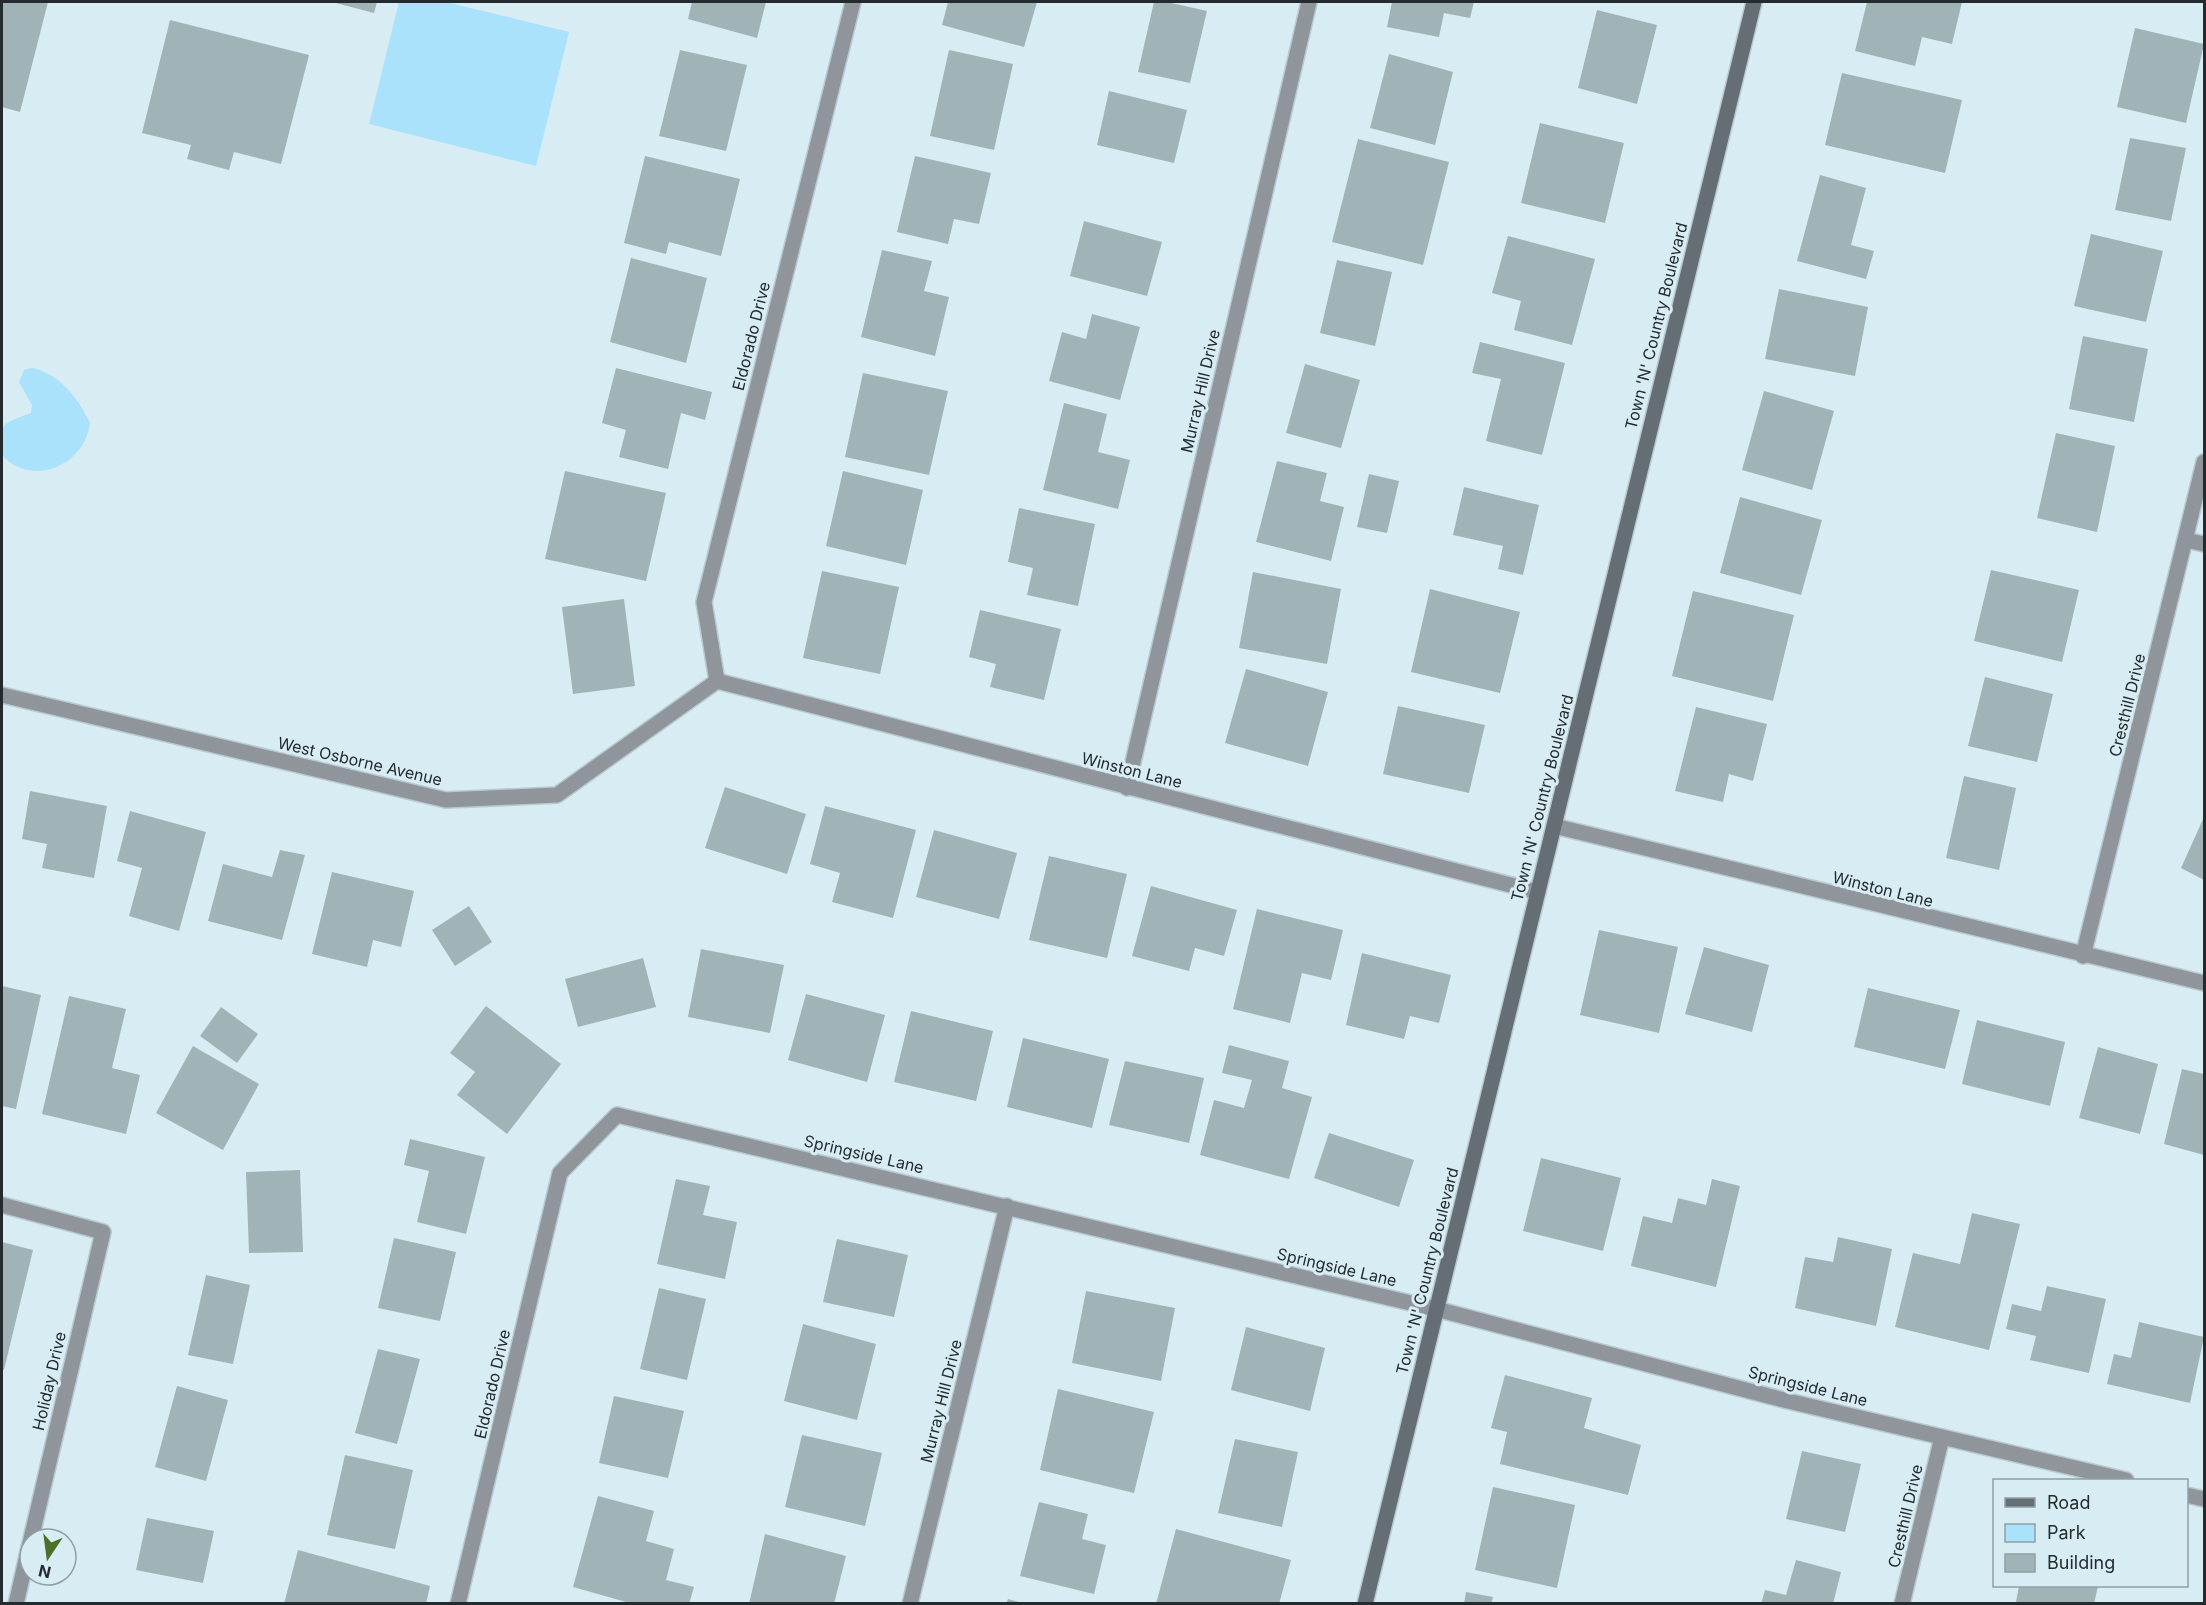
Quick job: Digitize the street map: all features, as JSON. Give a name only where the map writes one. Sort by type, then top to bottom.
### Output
[{"type":"street","name":"Eldorado Drive","points":[[717,681],[704,602],[853,2]]},
{"type":"street","name":"Murray Hill Drive","points":[[1127,788],[1309,2]]},
{"type":"street","name":"Town 'N' Country Boulevard","points":[[1365,1604],[1754,2]]},
{"type":"street","name":"Cresthill Drive","points":[[2083,956],[2205,462]]},
{"type":"street","points":[[2186,540],[2205,544]]},
{"type":"street","name":"West Osborne Avenue","points":[[2,695],[446,800],[557,795],[717,681]]},
{"type":"street","name":"Winston Lane","points":[[717,681],[1538,892]]},
{"type":"street","name":"Winston Lane","points":[[1554,826],[2205,984]]},
{"type":"street","name":"Springside Lane","points":[[560,1173],[616,1115],[1436,1309],[1788,1401],[2122,1479]]},
{"type":"street","name":"Eldorado Drive","points":[[458,1604],[560,1173]]},
{"type":"street","name":"Holiday Drive","points":[[2,1205],[103,1232],[33,1527]]},
{"type":"street","name":"Murray Hill Drive","points":[[910,1604],[1007,1206]]},
{"type":"street","name":"Cresthill Drive","points":[[1902,1604],[1942,1437]]},
{"type":"street","points":[[2188,1495],[2205,1499]]},
{"type":"street","name":"Holiday Drive","points":[[16,1604],[20,1587]]},
{"type":"green space","points":[[399,2],[446,2],[569,32],[536,166],[369,124]]},
{"type":"green space","points":[[32,368],[51,376],[67,388],[90,423],[86,438],[68,461],[55,468],[41,471],[27,470],[14,465],[2,455],[4,426],[31,413],[32,405],[19,382],[24,370]]},
{"type":"building","points":[[2,2],[48,2],[20,112],[2,107]]},
{"type":"building","points":[[332,2],[377,2],[374,13]]},
{"type":"building","points":[[692,2],[766,2],[757,38],[688,19]]},
{"type":"building","points":[[948,2],[1037,2],[1024,47],[942,25]]},
{"type":"building","points":[[1154,2],[1167,2],[1207,11],[1190,83],[1138,72]]},
{"type":"building","points":[[1392,2],[1474,2],[1470,18],[1444,13],[1439,37],[1387,27]]},
{"type":"building","points":[[1867,2],[1962,2],[1952,44],[1922,37],[1915,66],[1855,51]]},
{"type":"building","points":[[1597,10],[1657,25],[1637,104],[1578,88]]},
{"type":"building","points":[[170,20],[309,55],[281,164],[234,152],[229,170],[187,159],[191,145],[142,133]]},
{"type":"building","points":[[2135,28],[2204,44],[2186,123],[2117,107]]},
{"type":"building","points":[[680,50],[747,65],[726,151],[659,136]]},
{"type":"building","points":[[949,50],[1013,64],[994,150],[930,136]]},
{"type":"building","points":[[1389,54],[1453,72],[1435,145],[1370,128]]},
{"type":"building","points":[[1842,73],[1962,100],[1945,173],[1825,145]]},
{"type":"building","points":[[1109,91],[1187,110],[1174,163],[1097,145]]},
{"type":"building","points":[[1540,123],[1624,143],[1605,223],[1521,203]]},
{"type":"building","points":[[2130,138],[2186,148],[2171,221],[2115,210]]},
{"type":"building","points":[[1358,139],[1449,162],[1423,265],[1332,242]]},
{"type":"building","points":[[645,156],[740,179],[721,256],[669,242],[666,254],[624,243]]},
{"type":"building","points":[[915,156],[991,173],[979,224],[954,219],[948,244],[897,232]]},
{"type":"building","points":[[1820,175],[1866,188],[1851,245],[1874,251],[1866,279],[1797,261]]},
{"type":"building","points":[[1084,221],[1162,242],[1147,296],[1070,276]]},
{"type":"building","points":[[2091,234],[2163,251],[2146,322],[2074,306]]},
{"type":"building","points":[[1508,236],[1595,259],[1572,345],[1514,330],[1521,301],[1492,293]]},
{"type":"building","points":[[882,250],[932,261],[924,291],[949,297],[935,356],[861,337]]},
{"type":"building","points":[[631,258],[707,278],[686,363],[610,342]]},
{"type":"building","points":[[1337,260],[1392,272],[1375,346],[1320,333]]},
{"type":"building","points":[[1779,289],[1868,307],[1855,376],[1765,359]]},
{"type":"building","points":[[1092,314],[1140,327],[1120,400],[1049,381],[1062,332],[1086,339]]},
{"type":"building","points":[[2083,336],[2148,349],[2134,422],[2069,409]]},
{"type":"building","points":[[1480,342],[1565,363],[1542,455],[1486,441],[1501,379],[1472,373]]},
{"type":"building","points":[[1305,364],[1360,380],[1341,448],[1286,433]]},
{"type":"building","points":[[616,368],[712,392],[705,420],[681,413],[668,469],[619,457],[626,430],[602,423]]},
{"type":"building","points":[[863,373],[948,391],[929,475],[845,457]]},
{"type":"building","points":[[1764,391],[1834,411],[1812,490],[1742,470]]},
{"type":"building","points":[[1064,403],[1107,414],[1098,452],[1130,460],[1118,509],[1043,490]]},
{"type":"building","points":[[2056,433],[2115,446],[2097,532],[2037,518]]},
{"type":"building","points":[[1277,461],[1327,473],[1320,501],[1344,507],[1331,561],[1256,542]]},
{"type":"building","points":[[565,471],[666,493],[646,581],[545,559]]},
{"type":"building","points":[[843,471],[923,490],[906,565],[826,546]]},
{"type":"building","points":[[1369,474],[1399,481],[1387,533],[1357,527]]},
{"type":"building","points":[[1464,487],[1539,505],[1523,575],[1498,569],[1503,546],[1453,535]]},
{"type":"building","points":[[1740,497],[1822,520],[1801,595],[1720,573]]},
{"type":"building","points":[[1019,508],[1095,524],[1078,606],[1027,595],[1033,568],[1008,562]]},
{"type":"building","points":[[1991,570],[2079,590],[2062,662],[1974,641]]},
{"type":"building","points":[[822,571],[899,587],[880,674],[803,658]]},
{"type":"building","points":[[1253,572],[1341,589],[1327,664],[1239,648]]},
{"type":"building","points":[[1430,589],[1520,612],[1500,693],[1411,672]]},
{"type":"building","points":[[1693,591],[1794,615],[1773,701],[1672,676]]},
{"type":"building","points":[[624,599],[635,686],[573,694],[562,607]]},
{"type":"building","points":[[980,610],[1061,629],[1044,700],[990,687],[996,664],[969,657]]},
{"type":"building","points":[[1246,669],[1328,692],[1308,766],[1225,743]]},
{"type":"building","points":[[1985,677],[2053,694],[2037,762],[1968,746]]},
{"type":"building","points":[[1398,706],[1485,725],[1469,793],[1383,774]]},
{"type":"building","points":[[1696,707],[1767,724],[1753,781],[1729,774],[1723,802],[1675,791]]},
{"type":"building","points":[[1964,776],[2016,788],[1999,870],[1946,858]]},
{"type":"building","points":[[725,787],[806,814],[787,874],[705,848]]},
{"type":"building","points":[[30,791],[107,806],[94,878],[42,868],[47,844],[22,839]]},
{"type":"building","points":[[825,806],[916,830],[893,918],[832,902],[840,873],[810,864]]},
{"type":"building","points":[[130,811],[206,832],[179,931],[129,916],[142,868],[117,861]]},
{"type":"building","points":[[2204,817],[2204,880],[2181,868]]},
{"type":"building","points":[[934,830],[1017,853],[999,919],[916,897]]},
{"type":"building","points":[[280,850],[305,855],[282,940],[208,921],[223,864],[272,877]]},
{"type":"building","points":[[1049,856],[1127,874],[1107,958],[1029,940]]},
{"type":"building","points":[[332,872],[414,891],[401,947],[373,940],[367,967],[312,954]]},
{"type":"building","points":[[1151,886],[1237,910],[1224,956],[1195,948],[1189,971],[1132,956]]},
{"type":"building","points":[[469,906],[492,942],[455,966],[432,930]]},
{"type":"building","points":[[1257,909],[1343,930],[1331,980],[1302,973],[1290,1023],[1233,1009]]},
{"type":"building","points":[[1599,930],[1678,947],[1659,1033],[1580,1015]]},
{"type":"building","points":[[1704,947],[1769,965],[1752,1032],[1685,1014]]},
{"type":"building","points":[[701,949],[784,965],[770,1033],[688,1017]]},
{"type":"building","points":[[1362,953],[1451,975],[1439,1023],[1410,1016],[1404,1039],[1346,1025]]},
{"type":"building","points":[[643,958],[656,1007],[578,1027],[565,979]]},
{"type":"building","points":[[2,986],[41,995],[16,1109],[2,1106]]},
{"type":"building","points":[[1868,988],[1960,1010],[1945,1069],[1854,1047]]},
{"type":"building","points":[[806,994],[885,1015],[867,1082],[788,1060]]},
{"type":"building","points":[[69,996],[126,1009],[112,1068],[140,1075],[126,1134],[42,1114]]},
{"type":"building","points":[[486,1006],[561,1064],[507,1134],[457,1095],[475,1072],[450,1053]]},
{"type":"building","points":[[221,1007],[258,1034],[237,1063],[200,1036]]},
{"type":"building","points":[[911,1011],[993,1031],[976,1101],[894,1082]]},
{"type":"building","points":[[1977,1020],[2065,1042],[2050,1106],[1962,1084]]},
{"type":"building","points":[[1023,1038],[1109,1059],[1092,1128],[1007,1107]]},
{"type":"building","points":[[1229,1045],[1289,1061],[1282,1088],[1312,1097],[1289,1179],[1200,1155],[1214,1100],[1244,1108],[1252,1080],[1222,1073]]},
{"type":"building","points":[[193,1046],[259,1084],[223,1150],[156,1113]]},
{"type":"building","points":[[2098,1047],[2158,1064],[2140,1134],[2079,1118]]},
{"type":"building","points":[[1125,1061],[1204,1078],[1189,1143],[1109,1125]]},
{"type":"building","points":[[2182,1069],[2204,1074],[2204,1155],[2164,1144]]},
{"type":"building","points":[[1329,1133],[1414,1160],[1399,1207],[1314,1178]]},
{"type":"building","points":[[410,1139],[485,1157],[466,1234],[417,1222],[429,1171],[404,1165]]},
{"type":"building","points":[[1541,1158],[1621,1178],[1603,1251],[1523,1231]]},
{"type":"building","points":[[300,1170],[303,1252],[249,1253],[246,1172]]},
{"type":"building","points":[[676,1179],[710,1186],[703,1215],[737,1222],[725,1279],[657,1264]]},
{"type":"building","points":[[1712,1179],[1740,1186],[1716,1287],[1631,1266],[1643,1216],[1672,1223],[1678,1198],[1706,1205]]},
{"type":"building","points":[[1972,1213],[2020,1224],[1989,1350],[1895,1327],[1913,1253],[1960,1264]]},
{"type":"building","points":[[1838,1237],[1892,1249],[1876,1326],[1795,1308],[1805,1257],[1833,1262]]},
{"type":"building","points":[[394,1238],[456,1252],[440,1321],[378,1308]]},
{"type":"building","points":[[837,1239],[908,1255],[894,1317],[823,1302]]},
{"type":"building","points":[[2,1242],[33,1250],[4,1370],[2,1369]]},
{"type":"building","points":[[206,1275],[250,1285],[233,1364],[188,1355]]},
{"type":"building","points":[[2047,1286],[2106,1299],[2089,1373],[2030,1360],[2036,1336],[2006,1329],[2012,1304],[2041,1311]]},
{"type":"building","points":[[659,1288],[706,1299],[687,1380],[640,1369]]},
{"type":"building","points":[[1086,1291],[1175,1308],[1161,1381],[1072,1363]]},
{"type":"building","points":[[2139,1322],[2204,1337],[2190,1403],[2107,1384],[2114,1354],[2131,1358]]},
{"type":"building","points":[[803,1324],[876,1344],[857,1420],[784,1401]]},
{"type":"building","points":[[1246,1327],[1325,1348],[1310,1411],[1231,1390]]},
{"type":"building","points":[[378,1349],[420,1359],[397,1444],[355,1433]]},
{"type":"building","points":[[1505,1375],[1592,1398],[1584,1428],[1641,1445],[1628,1495],[1500,1464],[1507,1432],[1491,1428]]},
{"type":"building","points":[[177,1386],[228,1400],[206,1481],[155,1467]]},
{"type":"building","points":[[1058,1389],[1154,1412],[1134,1493],[1040,1470]]},
{"type":"building","points":[[614,1396],[684,1411],[668,1478],[599,1463]]},
{"type":"building","points":[[802,1435],[882,1453],[865,1526],[785,1507]]},
{"type":"building","points":[[1235,1439],[1298,1452],[1282,1527],[1218,1513]]},
{"type":"building","points":[[1802,1451],[1861,1464],[1845,1532],[1786,1519]]},
{"type":"building","points":[[345,1455],[413,1470],[395,1549],[327,1535]]},
{"type":"building","points":[[1493,1487],[1575,1505],[1557,1588],[1475,1570]]},
{"type":"building","points":[[598,1496],[654,1511],[646,1541],[674,1549],[666,1580],[694,1587],[689,1604],[633,1604],[573,1587]]},
{"type":"building","points":[[1039,1502],[1088,1514],[1082,1539],[1106,1545],[1094,1594],[1020,1576]]},
{"type":"building","points":[[147,1518],[214,1531],[203,1583],[136,1570]]},
{"type":"building","points":[[1176,1529],[1291,1560],[1279,1604],[1156,1604]]},
{"type":"building","points":[[765,1534],[846,1556],[834,1604],[749,1604]]},
{"type":"building","points":[[298,1550],[430,1586],[426,1604],[284,1604]]},
{"type":"building","points":[[1796,1560],[1841,1572],[1833,1604],[1761,1604],[1765,1590],[1786,1595]]},
{"type":"building","points":[[2019,1587],[2098,1587],[2094,1604],[2016,1602]]},
{"type":"building","points":[[1466,1592],[1493,1597],[1491,1604],[1464,1604]]},
{"type":"building","points":[[1008,1599],[1023,1603],[1023,1604],[1006,1604]]}]
